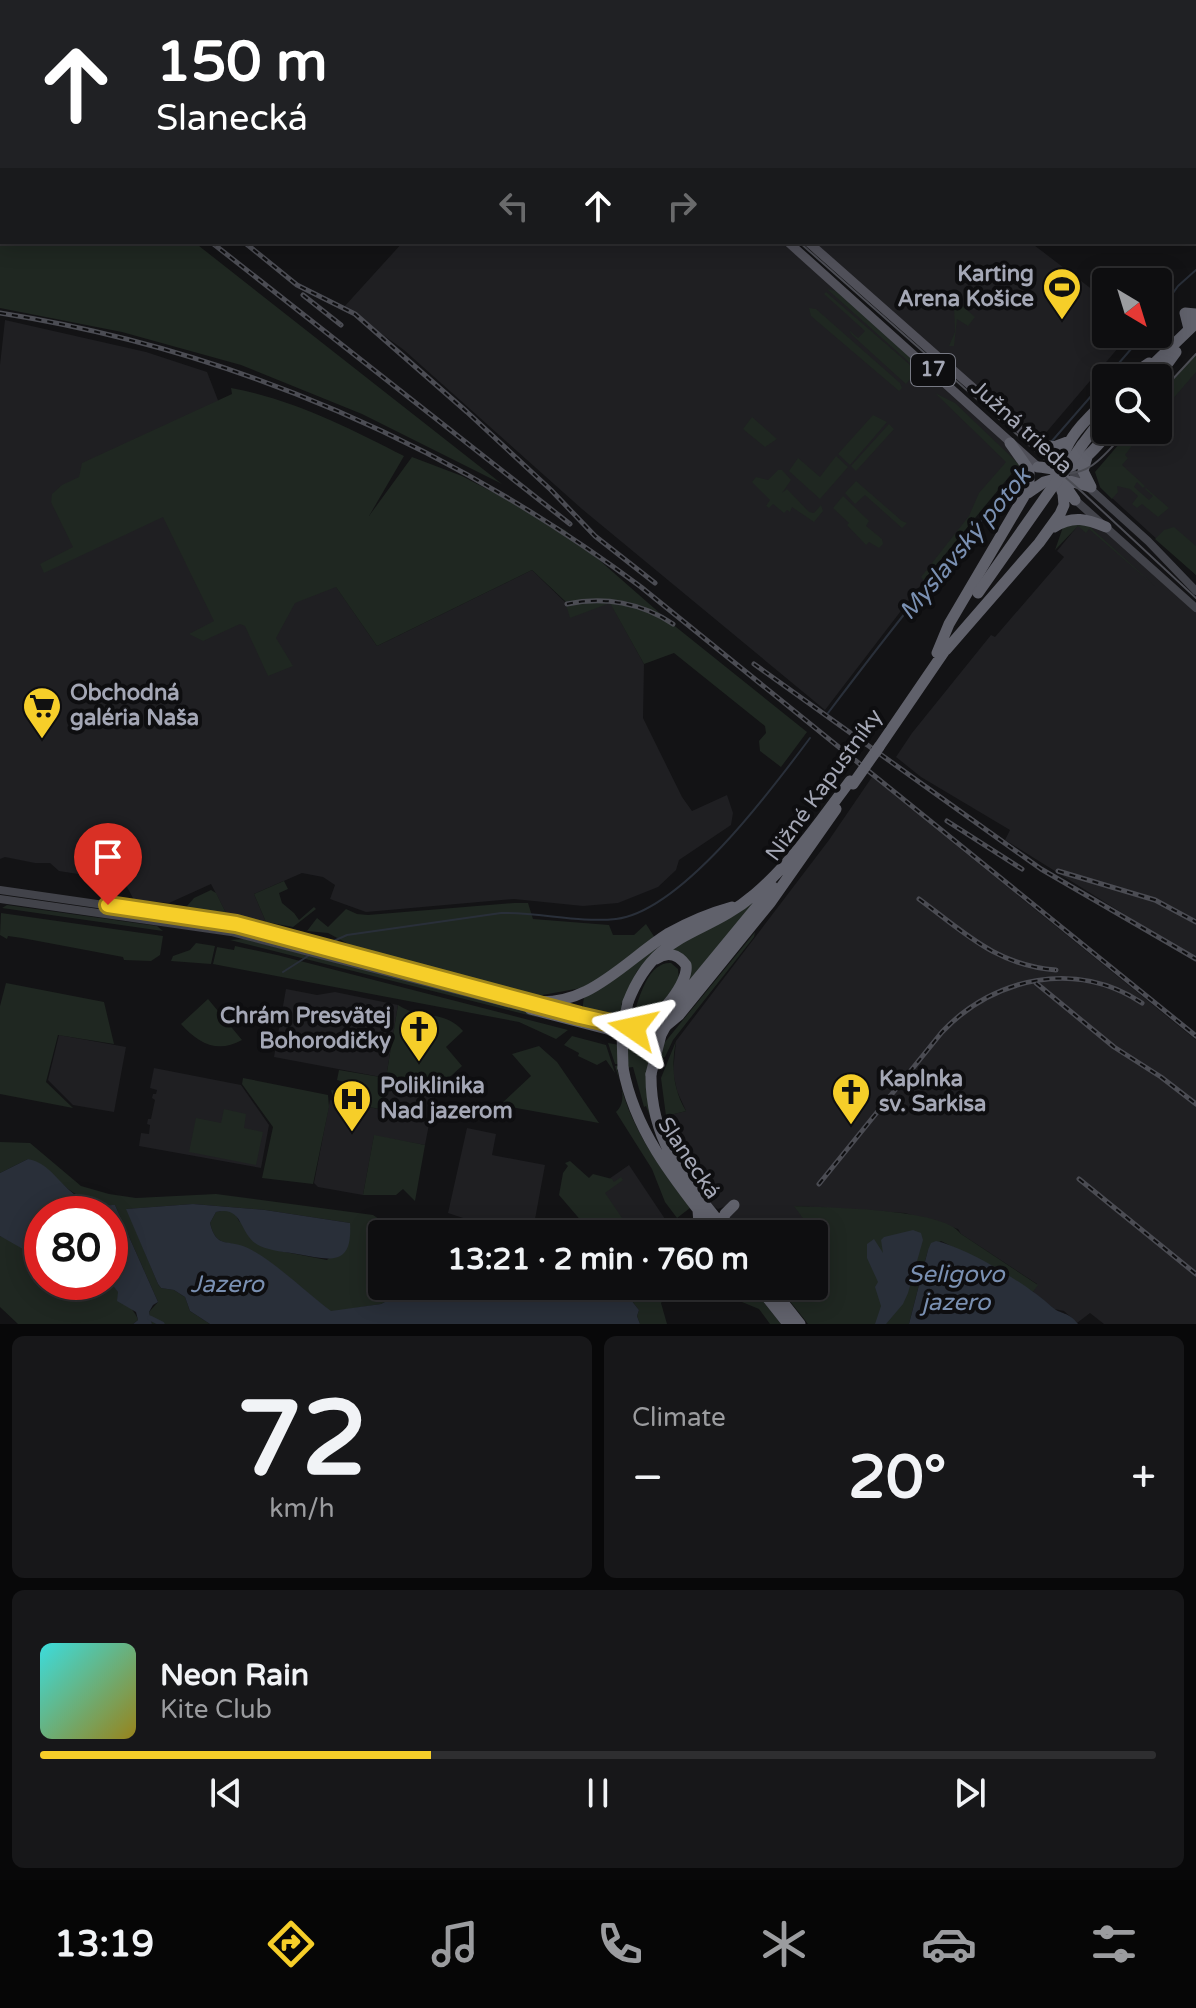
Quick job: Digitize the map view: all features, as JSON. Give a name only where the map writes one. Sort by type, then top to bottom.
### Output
[{"type":"highway","points":[[1194,330],[1185,313],[1196,314]]},
{"type":"highway","points":[[1167,364],[1194,330]]},
{"type":"highway","points":[[1153,364],[1194,330]]},
{"type":"highway","points":[[1163,364],[1176,352]]},
{"type":"highway","points":[[1148,364],[1157,360]]},
{"type":"highway","points":[[1091,487],[1083,471],[1081,448],[1092,427]]},
{"type":"highway","points":[[1025,496],[1060,474],[1092,433]]},
{"type":"highway","points":[[982,598],[1000,588],[1045,535],[1064,507],[1060,474],[1092,437]]},
{"type":"highway","points":[[1044,449],[1081,448],[1092,441]]},
{"type":"highway","points":[[1010,443],[1032,466],[1091,487]]},
{"type":"highway","name":"Nižné Kapustníky","points":[[672,1159],[656,1123],[651,1074],[661,1035],[679,1001],[836,809],[1081,448]]},
{"type":"highway","points":[[1044,449],[1075,500]]},
{"type":"highway","points":[[941,651],[949,624],[1025,496],[1031,483],[1032,466]]},
{"type":"highway","points":[[1045,535],[1060,523],[1073,519],[1083,518],[1106,527]]},
{"type":"highway","name":"Nižné Kapustníky","points":[[744,903],[770,881],[852,783]]},
{"type":"highway","points":[[529,1005],[618,1032],[649,1036],[659,1033],[674,1020],[770,903],[836,809]]},
{"type":"highway","points":[[529,1005],[553,1002],[586,992],[680,927],[715,911],[744,903]]},
{"type":"highway","points":[[672,1159],[662,1150],[646,1123],[626,1067],[627,1030],[637,980],[658,952],[744,903]]},
{"type":"highway","points":[[618,1032],[653,1019],[686,978],[687,969],[679,957],[666,954],[648,964]]},
{"type":"highway","points":[[631,1002],[647,976],[661,961],[672,961],[678,965],[682,971],[682,983]]},
{"type":"highway","points":[[529,1005],[633,1028]]},
{"type":"highway","name":"Slanecká","points":[[626,1067],[635,1109],[646,1133],[663,1163],[709,1220]]},
{"type":"highway","name":"Slanecká","points":[[672,1159],[716,1220]]},
{"type":"highway","points":[[712,1212],[734,1205],[724,1220]]},
{"type":"highway","points":[[698,1210],[699,1220]]},
{"type":"highway","points":[[769,1300],[788,1324]]},
{"type":"highway","points":[[781,1300],[800,1324]]},
{"type":"main road","name":"Južná trieda","points":[[790,244],[1010,443]]},
{"type":"main road","name":"Južná trieda","points":[[810,244],[1044,449]]},
{"type":"main road","name":"Južná trieda","points":[[1091,487],[1196,591]]},
{"type":"main road","name":"Južná trieda","points":[[1075,500],[1196,608]]},
{"type":"main road","points":[[0,890],[222,921],[318,950],[529,1005]]},
{"type":"main road","points":[[0,899],[214,929],[307,952],[329,949],[529,1005]]},
{"type":"shaded area","points":[[0,244],[197,244],[502,484],[362,414],[241,365],[122,332],[0,308]]},
{"type":"shaded area","points":[[401,244],[790,244],[1010,443],[1018,466],[956,539],[825,710],[582,509],[404,350],[344,307]]},
{"type":"shaded area","points":[[810,244],[1033,244],[1092,289],[1092,348],[1118,348],[1104,364],[1092,364],[1092,379],[1038,442]]},
{"type":"shaded area","points":[[827,289],[836,291],[925,368],[933,381],[933,388],[910,363]]},
{"type":"shaded area","points":[[826,292],[909,364],[917,377],[914,375],[906,384],[852,335],[849,330],[858,338],[865,331],[824,294]]},
{"type":"shaded area","points":[[950,295],[975,317],[968,326],[957,319],[954,346],[949,346],[955,332],[954,305],[947,299]]},
{"type":"shaded area","points":[[809,308],[816,309],[902,388],[899,391],[811,316]]},
{"type":"shaded area","points":[[5,320],[146,352],[207,372],[243,465],[328,575],[377,646],[532,570],[565,602],[610,602],[644,664],[643,718],[682,797],[692,811],[727,795],[733,813],[731,825],[679,860],[676,870],[658,887],[618,903],[583,906],[514,899],[366,912],[330,899],[335,885],[323,877],[302,873],[254,894],[266,922],[226,913],[211,884],[169,903],[134,900],[120,874],[92,871],[78,874],[59,871],[50,863],[0,859],[0,365]]},
{"type":"shaded area","points":[[1196,354],[1196,372],[1172,400],[1172,381]]},
{"type":"shaded area","points":[[1196,367],[1196,575],[1100,487],[1129,444],[1172,444],[1172,393]]},
{"type":"shaded area","points":[[231,388],[298,407],[404,456],[369,516],[412,457],[462,476],[565,530],[671,623],[807,732],[781,767],[760,751],[759,741],[766,733],[765,726],[674,653],[644,664],[610,603],[570,618],[565,601],[532,570],[377,646],[336,587],[295,603],[276,638],[293,666],[268,676],[245,626],[240,624],[203,641],[189,634],[214,621],[163,517],[44,573],[40,564],[73,547],[51,502],[52,494],[62,485],[79,477],[82,463],[232,394]]},
{"type":"shaded area","points":[[935,393],[955,403],[1022,467],[1017,467],[924,580],[921,577],[969,516],[979,493],[1006,462]]},
{"type":"shaded area","points":[[873,415],[887,422],[850,465],[838,454]]},
{"type":"shaded area","points":[[752,417],[777,439],[765,447],[743,429]]},
{"type":"shaded area","points":[[889,424],[894,429],[856,471],[851,466]]},
{"type":"shaded area","points":[[1119,444],[1133,444],[1122,465],[1145,486],[1143,488],[1137,482],[1134,487],[1149,500],[1153,496],[1146,488],[1169,508],[1158,517],[1142,504],[1137,508],[1132,504],[1138,496],[1130,489],[1117,486],[1118,492],[1112,499],[1100,487],[1095,472]]},
{"type":"shaded area","points":[[836,456],[848,467],[820,499],[789,471],[798,458],[820,477]]},
{"type":"shaded area","points":[[782,470],[791,480],[782,493],[787,489],[809,512],[814,513],[821,505],[823,511],[814,522],[792,507],[790,512],[787,510],[784,513],[773,504],[769,508],[766,506],[770,500],[752,482],[756,477],[768,480]]},
{"type":"shaded area","points":[[856,481],[907,523],[902,528],[865,495],[855,504],[845,493]]},
{"type":"shaded area","points":[[843,496],[869,521],[866,526],[882,539],[883,544],[879,548],[869,542],[866,545],[833,508]]},
{"type":"shaded area","points":[[1076,523],[1089,526],[1156,587],[1089,529],[1086,533],[1078,526],[1055,550],[1063,527]]},
{"type":"shaded area","points":[[1080,523],[1106,527],[1196,608],[1196,959],[1005,840],[1010,830],[921,777],[896,757],[991,635],[995,637],[1064,557],[1057,551]]},
{"type":"shaded area","points":[[1174,527],[1196,546],[1196,575],[1155,539],[1164,530]]},
{"type":"shaded area","points":[[872,777],[1196,1040],[1196,1324],[1104,1324],[1090,1313],[1077,1323],[1033,1292],[1037,1284],[958,1229],[905,1213],[795,1206],[805,1220],[728,1220],[726,1206],[718,1209],[712,1206],[682,1162],[662,1121],[666,1116],[686,1111],[673,1072],[676,1041],[829,840]]},
{"type":"shaded area","points":[[284,881],[288,889],[279,893],[282,903],[299,920],[314,907],[316,909],[293,927],[266,922],[254,894]]},
{"type":"shaded area","points":[[768,887],[684,1004],[655,1032],[634,1031],[672,1000],[690,977],[668,952]]},
{"type":"shaded area","points":[[211,890],[216,893],[226,913],[195,911],[187,906],[194,898]]},
{"type":"shaded area","points":[[528,903],[533,919],[609,925],[613,935],[634,935],[646,924],[655,938],[610,974],[581,988],[537,996],[383,957],[328,933],[307,931],[317,918],[328,927],[346,909],[368,915]]},
{"type":"shaded area","points":[[7,905],[157,926],[163,931],[2,908]]},
{"type":"shaded area","points":[[1,913],[163,936],[160,955],[151,961],[124,960],[123,957],[22,938],[8,936],[7,939],[0,935]]},
{"type":"shaded area","points":[[755,932],[673,1040],[662,1058],[661,1069],[649,1068],[660,1141],[644,1107],[633,1067],[617,1069],[620,1081],[615,1066],[627,1064],[615,1064],[608,1043],[643,1049],[665,1042]]},
{"type":"shaded area","points":[[672,935],[637,971],[621,1005],[635,1010],[652,973],[663,964],[671,963],[678,969],[679,981],[649,1016],[629,1024],[616,1024],[582,1013],[584,996]]},
{"type":"shaded area","points":[[244,939],[521,1010],[540,1018],[230,940]]},
{"type":"shaded area","points":[[196,943],[215,946],[211,964],[171,961],[173,956],[190,950]]},
{"type":"shaded area","points":[[235,946],[568,1030],[556,1039],[519,1022],[213,964],[217,947],[234,950]]},
{"type":"shaded area","points":[[6,983],[104,1002],[114,1044],[58,1035],[46,1082],[73,1108],[0,1094],[0,1006]]},
{"type":"shaded area","points":[[286,989],[317,995],[335,992],[398,1005],[386,1078],[274,1057]]},
{"type":"shaded area","points":[[208,999],[242,1040],[224,1046],[208,1044],[181,1024]]},
{"type":"shaded area","points":[[398,1005],[406,1010],[448,1020],[463,1031],[446,1047],[462,1066],[442,1084],[386,1078]]},
{"type":"shaded area","points":[[59,1035],[126,1047],[114,1112],[73,1105],[48,1080]]},
{"type":"shaded area","points":[[572,1036],[606,1045],[615,1073],[606,1060],[597,1065],[564,1045]]},
{"type":"shaded area","points":[[676,1041],[674,1077],[686,1111],[666,1116],[661,1078]]},
{"type":"shaded area","points":[[539,1046],[557,1062],[599,1123],[500,1105],[531,1076],[512,1054]]},
{"type":"shaded area","points":[[154,1068],[241,1085],[269,1125],[261,1168],[139,1146],[141,1133],[149,1134],[150,1125],[147,1124],[155,1100],[153,1094],[157,1090],[150,1088]]},
{"type":"shaded area","points":[[339,1070],[386,1078],[380,1109],[334,1101],[331,1090],[342,1092],[344,1082],[337,1080]]},
{"type":"shaded area","points":[[243,1078],[328,1095],[329,1107],[313,1184],[262,1178],[273,1127],[242,1084]]},
{"type":"shaded area","points":[[384,1084],[435,1093],[425,1145],[374,1136],[363,1195],[318,1187],[314,1183],[330,1100],[379,1109]]},
{"type":"shaded area","points":[[621,1086],[636,1126],[655,1160],[690,1208],[677,1218],[665,1202],[652,1169],[616,1112],[620,1107]]},
{"type":"shaded area","points":[[224,1109],[246,1114],[244,1128],[263,1132],[256,1165],[189,1152],[196,1118],[221,1123]]},
{"type":"shaded area","points":[[467,1128],[496,1134],[492,1155],[545,1165],[535,1220],[469,1220],[448,1213]]},
{"type":"shaded area","points":[[374,1135],[425,1145],[415,1201],[403,1189],[396,1195],[363,1195]]},
{"type":"shaded area","points":[[0,1142],[30,1143],[81,1186],[122,1196],[79,1196],[28,1159],[0,1173]]},
{"type":"shaded area","points":[[570,1161],[589,1178],[593,1174],[614,1182],[621,1177],[623,1180],[605,1193],[623,1220],[580,1220],[559,1195],[563,1173],[568,1166],[565,1163]]},
{"type":"shaded area","points":[[629,1165],[666,1220],[618,1220],[596,1188]]},
{"type":"shaded area","points":[[216,1194],[373,1215],[380,1220],[368,1220],[368,1300],[389,1300],[331,1312],[264,1258],[218,1239],[210,1223],[216,1212],[227,1210],[235,1213],[239,1221],[280,1251],[327,1260],[350,1237],[350,1223],[265,1210],[193,1204],[128,1209],[128,1197]]},
{"type":"shaded area","points":[[794,1206],[884,1211],[932,1219],[950,1225],[1038,1285],[1033,1292],[941,1241],[928,1250],[909,1324],[808,1324],[789,1300],[828,1300],[828,1220],[804,1220]]},
{"type":"shaded area","points":[[128,1211],[158,1284],[185,1297],[190,1311],[210,1324],[152,1324],[149,1312],[158,1302],[128,1234]]},
{"type":"shaded area","points":[[0,1236],[24,1250],[24,1300],[125,1300],[138,1320],[133,1324],[18,1324],[0,1307]]},
{"type":"shaded area","points":[[631,1300],[663,1300],[661,1303],[667,1324],[640,1324],[637,1316],[639,1310]]},
{"type":"shaded area","points":[[740,1300],[762,1300],[781,1324],[770,1324],[759,1309]]},
{"type":"water","points":[[28,1159],[48,1169],[78,1196],[24,1196],[24,1250],[0,1236],[0,1173]]},
{"type":"water","name":"Jazero","points":[[193,1204],[265,1210],[350,1223],[348,1247],[343,1254],[320,1258],[260,1246],[232,1213],[216,1212],[210,1223],[218,1239],[243,1246],[264,1258],[331,1311],[381,1304],[389,1300],[631,1300],[639,1310],[637,1316],[640,1324],[210,1324],[190,1311],[185,1297],[158,1284],[128,1209]]},
{"type":"water","points":[[913,1230],[921,1233],[923,1240],[908,1293],[886,1324],[875,1324],[881,1306],[875,1287],[878,1282],[867,1258],[867,1244],[874,1239],[883,1253],[881,1240],[884,1237]]},
{"type":"water","points":[[128,1234],[158,1302],[149,1312],[152,1324],[133,1324],[138,1320],[136,1312],[117,1301],[128,1300]]},
{"type":"water","name":"Seligovo jazero","points":[[936,1241],[997,1268],[1078,1324],[909,1324],[928,1250],[931,1243]]},
{"type":"waterway","name":"Myslavský potok","points":[[1172,294],[1196,270]]},
{"type":"waterway","name":"Myslavský potok","points":[[1118,364],[1132,348]]},
{"type":"waterway","name":"Myslavský potok","points":[[1052,441],[1092,395]]},
{"type":"waterway","name":"Myslavský potok","points":[[828,713],[923,591],[1024,473]]},
{"type":"waterway","name":"Myslavský potok","points":[[327,944],[347,935],[501,913],[602,920],[642,911],[669,895],[724,845],[810,738]]},
{"type":"waterway","name":"Myslavský potok","points":[[283,972],[308,956]]},
{"type":"waterway","points":[[150,1318],[162,1324]]},
{"type":"tram line","points":[[801,244],[1082,492],[1196,598]]},
{"type":"tram line","points":[[1172,380],[1196,354]]},
{"type":"tram line","points":[[1057,472],[1079,472],[1088,468],[1115,444]]},
{"type":"railway","points":[[214,244],[570,524]]},
{"type":"railway","points":[[246,244],[297,285],[355,314],[467,412],[551,490],[595,536],[655,583]]},
{"type":"railway","points":[[303,295],[341,325]]},
{"type":"railway","points":[[0,313],[87,330],[172,352],[256,379],[337,411],[417,448],[494,490],[569,536],[641,587],[1196,1036]]},
{"type":"railway","points":[[567,604],[595,601],[622,603],[649,611],[673,624]]},
{"type":"railway","points":[[754,664],[1041,869],[1196,959]]},
{"type":"railway","points":[[947,821],[1022,869]]},
{"type":"railway","points":[[1058,871],[1155,900],[1196,922]]},
{"type":"railway","points":[[919,899],[998,954],[1016,962],[1056,970]]},
{"type":"railway","points":[[819,1184],[942,1032],[986,998],[1038,980],[1064,979],[1091,982],[1117,990],[1142,1003]]},
{"type":"railway","points":[[1036,983],[1114,1047],[1196,1104]]},
{"type":"railway","points":[[1079,1179],[1196,1274]]},
{"type":"place","name":"Karting Arena Košice","points":[[1062,321]]},
{"type":"place","name":"Obchodná galéria Naša","points":[[42,740]]},
{"type":"place","name":"Chrám Presvätej Bohorodičky","points":[[419,1063]]},
{"type":"place","name":"Kaplnka sv. Sarkisa","points":[[851,1126]]},
{"type":"place","name":"Poliklinika Nad jazerom","points":[[352,1133]]},
{"type":"route","points":[[108,905],[266,931],[536,1005],[633,1028]]}]
